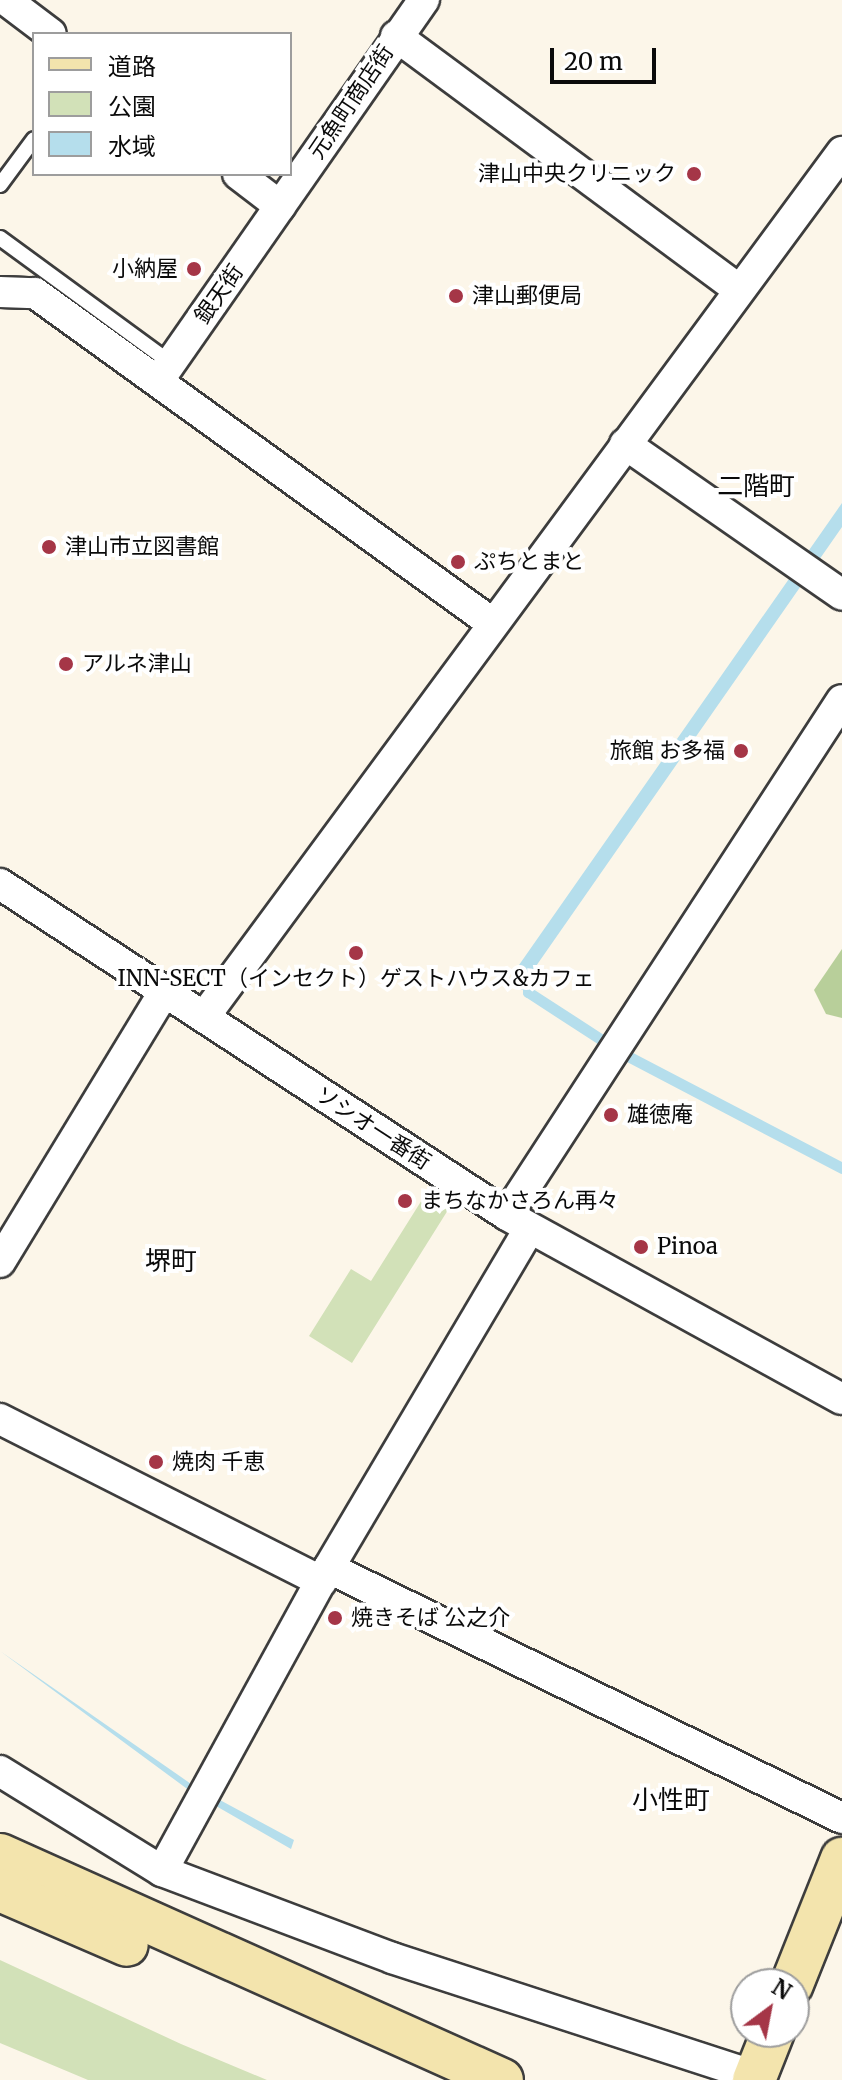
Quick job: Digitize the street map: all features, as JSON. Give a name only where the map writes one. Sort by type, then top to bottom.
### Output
[{"type":"street","points":[[6,0],[48,32]]},
{"type":"street","name":"元魚町商店街","points":[[280,206],[424,0]]},
{"type":"street","points":[[396,36],[739,290]]},
{"type":"street","points":[[204,1017],[842,152]]},
{"type":"street","points":[[241,176],[280,206]]},
{"type":"street","name":"銀天街","points":[[164,372],[280,206]]},
{"type":"street","points":[[0,292],[35,293],[164,372],[492,623]]},
{"type":"street","points":[[625,444],[842,595]]},
{"type":"street","points":[[162,1871],[518,1222],[842,700]]},
{"type":"street","name":"ソシオ一番街","points":[[0,884],[518,1222],[842,1399]]},
{"type":"street","points":[[0,1262],[165,991]]},
{"type":"street","points":[[0,1419],[842,1818]]},
{"type":"street","points":[[0,1771],[162,1871],[392,1958],[754,2078],[766,2048]]},
{"type":"street","points":[[0,1855],[502,2080]]},
{"type":"street","points":[[798,1968],[842,1859]]},
{"type":"street","points":[[0,1890],[431,2080]]},
{"type":"lane","points":[[0,185],[32,142]]},
{"type":"lane","points":[[0,238],[164,372]]},
{"type":"green space","points":[[842,949],[842,1018],[826,1014],[814,990]]},
{"type":"green space","points":[[425,1195],[448,1210],[352,1363],[309,1336],[351,1269],[371,1281]]},
{"type":"green space","points":[[0,1960],[181,2044],[267,2080],[88,2080],[0,2043]]},
{"type":"water","points":[[842,503],[842,527],[534,969],[536,989],[521,990],[519,965]]},
{"type":"water","points":[[0,1651],[194,1786],[294,1840],[291,1849],[190,1791]]},
{"type":"waterway","points":[[528,975],[528,992],[622,1053],[842,1168]]},
{"type":"place","name":"津山中央クリニック","points":[[694,174]]},
{"type":"place","name":"小納屋","points":[[194,269]]},
{"type":"place","name":"津山郵便局","points":[[456,296]]},
{"type":"place","name":"津山市立図書館","points":[[49,547]]},
{"type":"place","name":"ぷちとまと","points":[[458,562]]},
{"type":"place","name":"アルネ津山","points":[[66,664]]},
{"type":"place","name":"旅館 お多福","points":[[741,751]]},
{"type":"place","name":"INN-SECT（インセクト）ゲストハウス&カフェ","points":[[356,953]]},
{"type":"place","name":"雄徳庵","points":[[611,1115]]},
{"type":"place","name":"まちなかさろん再々","points":[[405,1201]]},
{"type":"place","name":"Pinoa","points":[[641,1247]]},
{"type":"place","name":"焼肉 千恵","points":[[156,1462]]},
{"type":"place","name":"焼きそば 公之介","points":[[335,1618]]},
{"type":"district","name":"二階町","points":[[756,486]]},
{"type":"district","name":"堺町","points":[[171,1261]]},
{"type":"district","name":"小性町","points":[[671,1800]]}]
